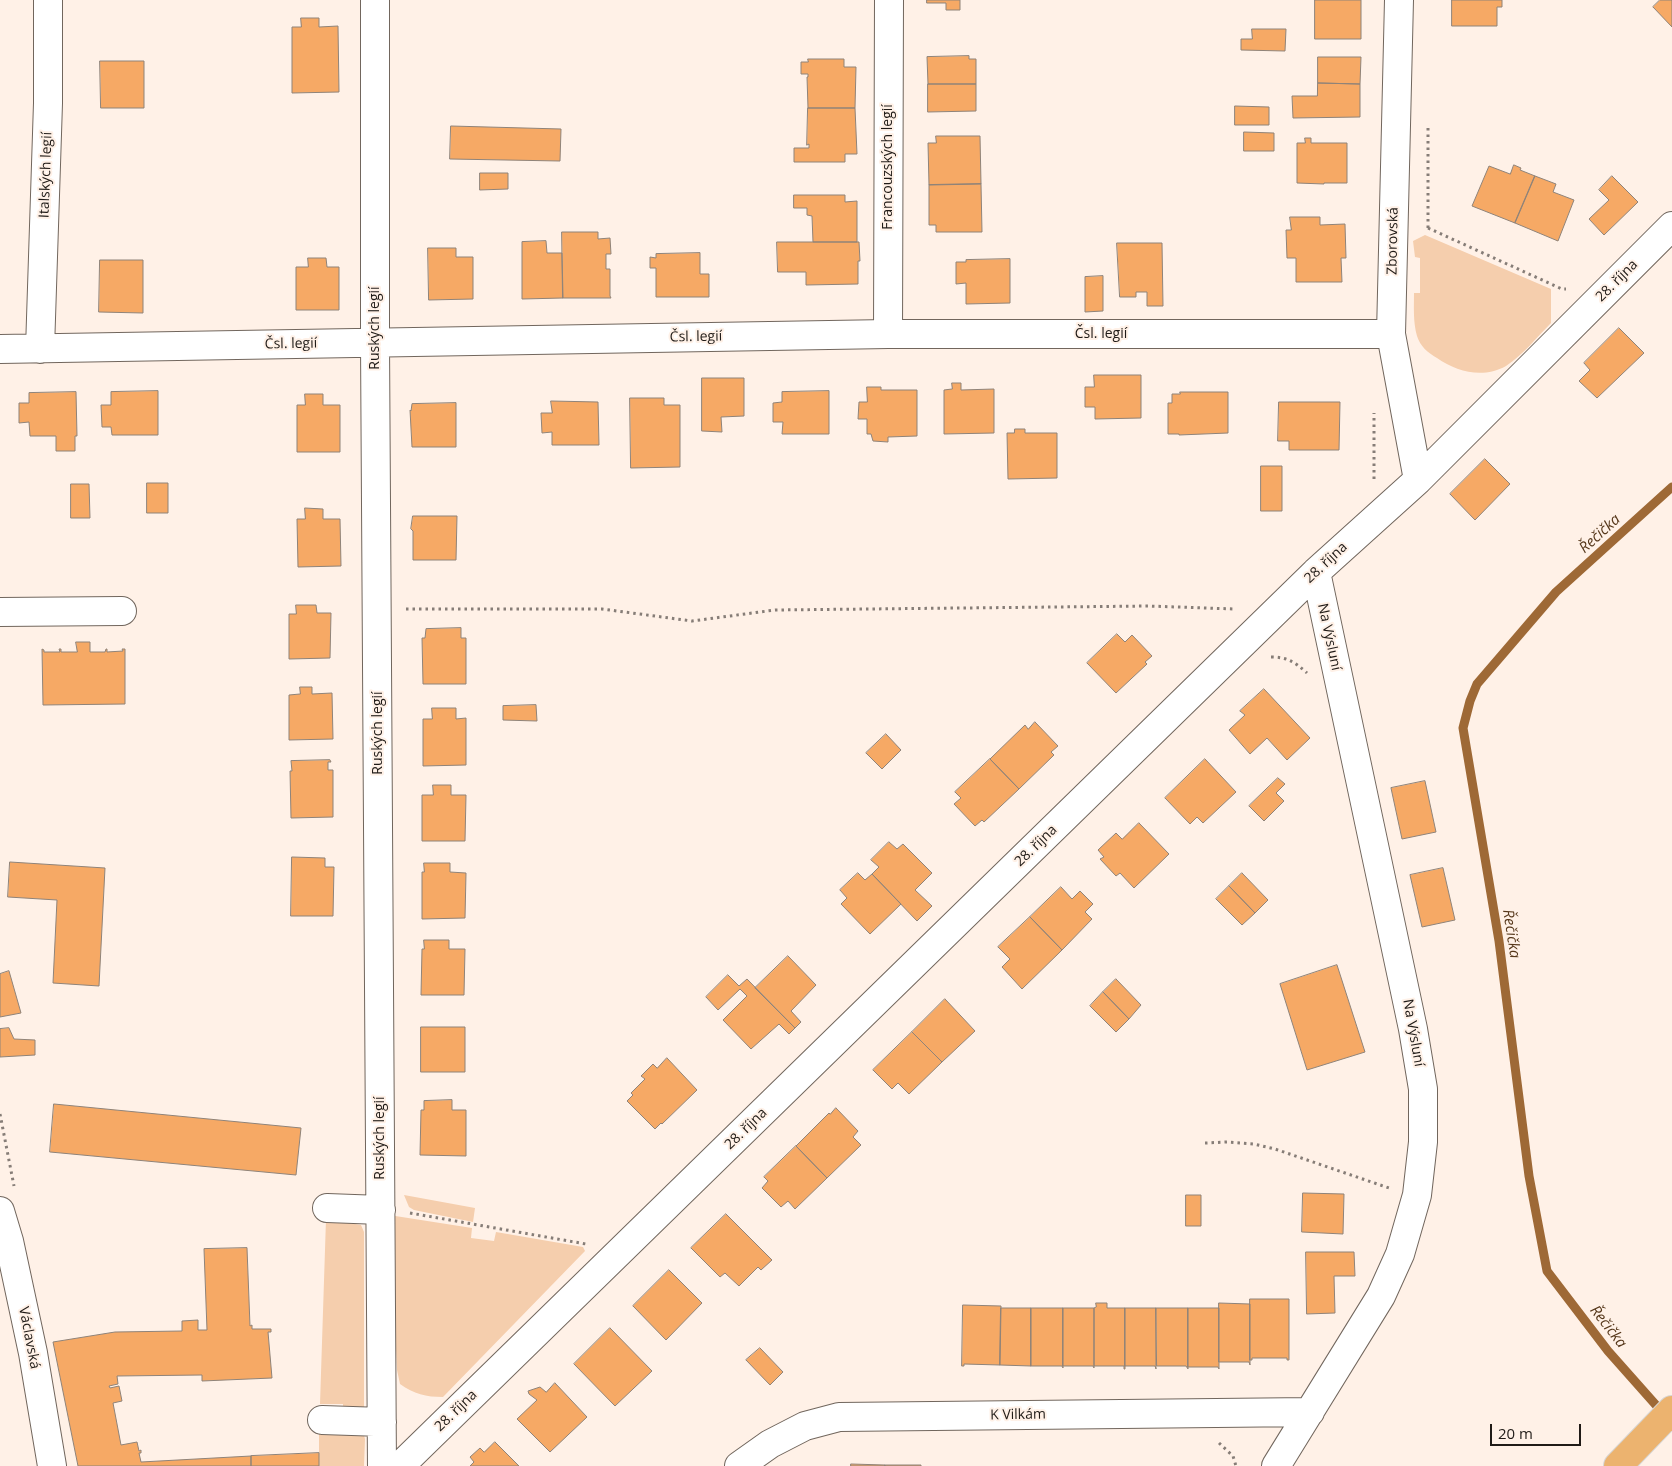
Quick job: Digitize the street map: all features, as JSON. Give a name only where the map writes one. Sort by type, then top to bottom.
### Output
[{"type":"main road","points":[[1618,1466],[1672,1410]]},
{"type":"street","name":"Italských legií","points":[[40,349],[48,103],[48,0]]},
{"type":"street","name":"Ruských legií","points":[[375,0],[375,343],[387,608],[381,1210],[382,1466]]},
{"type":"street","name":"Francouzských legií","points":[[888,0],[888,334]]},
{"type":"street","name":"Zborovská","points":[[1399,0],[1391,334],[1418,480]]},
{"type":"street","name":"28. října","points":[[400,1466],[1316,572],[1418,480],[1672,226]]},
{"type":"street","name":"Čsl. legií","points":[[0,349],[888,334],[1391,334]]},
{"type":"street","name":"Na Výsluní","points":[[1276,1466],[1381,1296],[1400,1254],[1408,1193],[1423,1142],[1422,1089],[1413,1029],[1316,572]]},
{"type":"street","points":[[0,612],[122,611]]},
{"type":"street","points":[[327,1208],[381,1210]]},
{"type":"street","name":"Václavská","points":[[0,1211],[11,1241],[33,1353],[52,1466]]},
{"type":"street","name":"K Vilkám","points":[[739,1466],[770,1444],[805,1426],[839,1417],[1310,1412]]},
{"type":"street","points":[[322,1420],[382,1422]]},
{"type":"path","points":[[1428,228],[1562,289]]},
{"type":"path","points":[[1373,403],[1373,482]]},
{"type":"path","points":[[387,608],[602,609],[692,621],[775,610],[1138,606],[1241,609]]},
{"type":"path","points":[[1268,656],[1283,657],[1298,664],[1312,676]]},
{"type":"path","points":[[1205,1143],[1227,1142],[1268,1147],[1408,1193]]},
{"type":"path","points":[[410,1214],[587,1244]]},
{"type":"shaded area","points":[[1425,235],[1551,289],[1551,323],[1524,351],[1506,366],[1497,370],[1479,373],[1462,370],[1434,356],[1420,343],[1414,320],[1414,293],[1420,293],[1420,258],[1415,257],[1413,241]]},
{"type":"shaded area","points":[[404,1195],[475,1208],[473,1222],[414,1210],[409,1207]]},
{"type":"shaded area","points":[[389,1215],[472,1228],[471,1238],[494,1241],[496,1232],[583,1247],[585,1251],[443,1397],[426,1396],[415,1393],[400,1384],[397,1370]]},
{"type":"shaded area","points":[[326,1219],[361,1225],[364,1232],[364,1408],[343,1411],[343,1404],[320,1404]]},
{"type":"shaded area","points":[[319,1431],[363,1432],[365,1439],[364,1466],[319,1466]]},
{"type":"building","points":[[927,0],[960,0],[960,10],[946,10],[946,3],[927,3]]},
{"type":"building","points":[[1315,0],[1361,0],[1361,39],[1315,39]]},
{"type":"building","points":[[1452,0],[1502,0],[1502,7],[1497,7],[1497,26],[1452,26]]},
{"type":"building","points":[[1660,0],[1672,0],[1672,27],[1653,7]]},
{"type":"building","points":[[301,18],[319,18],[319,27],[338,26],[339,92],[292,93],[292,27],[301,27]]},
{"type":"building","points":[[1252,29],[1286,29],[1285,51],[1241,50],[1241,39],[1252,39]]},
{"type":"building","points":[[969,56],[969,59],[976,59],[976,84],[928,84],[927,57]]},
{"type":"building","points":[[1318,57],[1361,57],[1360,84],[1318,83]]},
{"type":"building","points":[[808,59],[844,59],[844,67],[856,67],[855,108],[808,108],[808,74],[801,74],[801,62],[808,62]]},
{"type":"building","points":[[100,61],[144,61],[144,108],[101,108]]},
{"type":"building","points":[[1318,83],[1360,84],[1360,117],[1293,118],[1292,96],[1317,96]]},
{"type":"building","points":[[928,84],[976,84],[976,111],[928,112]]},
{"type":"building","points":[[1235,106],[1269,107],[1269,125],[1235,125]]},
{"type":"building","points":[[808,108],[855,108],[857,154],[845,154],[845,162],[794,162],[794,148],[809,148],[809,144],[807,145]]},
{"type":"building","points":[[451,126],[561,129],[560,161],[450,159]]},
{"type":"building","points":[[1244,132],[1274,133],[1274,151],[1244,151]]},
{"type":"building","points":[[936,136],[980,136],[981,184],[929,185],[928,143],[936,143]]},
{"type":"building","points":[[1305,138],[1311,138],[1311,143],[1347,143],[1347,183],[1297,183],[1297,143],[1305,143]]},
{"type":"building","points":[[1514,165],[1521,168],[1520,170],[1535,176],[1515,223],[1472,206],[1489,166],[1510,174]]},
{"type":"building","points":[[480,173],[508,173],[508,189],[480,190]]},
{"type":"building","points":[[1535,176],[1556,184],[1553,192],[1574,200],[1558,241],[1515,223]]},
{"type":"building","points":[[1612,176],[1638,202],[1604,235],[1589,219],[1609,200],[1599,190]]},
{"type":"building","points":[[981,184],[982,232],[936,232],[936,225],[929,225],[929,185]]},
{"type":"building","points":[[794,195],[845,195],[845,202],[857,201],[857,242],[813,242],[812,216],[807,215],[807,208],[794,208]]},
{"type":"building","points":[[1290,217],[1320,217],[1320,225],[1345,224],[1346,258],[1341,258],[1342,282],[1296,282],[1296,258],[1287,258],[1286,230],[1291,230]]},
{"type":"building","points":[[562,232],[598,232],[598,239],[610,238],[611,254],[606,254],[606,269],[610,269],[611,298],[563,298]]},
{"type":"building","points":[[546,241],[547,253],[562,253],[563,298],[522,299],[522,242]]},
{"type":"building","points":[[777,242],[859,242],[858,284],[806,285],[806,272],[778,272]]},
{"type":"building","points":[[1117,243],[1162,243],[1163,306],[1147,306],[1147,292],[1136,292],[1136,297],[1120,297]]},
{"type":"building","points":[[428,248],[456,248],[456,257],[473,257],[473,299],[429,300]]},
{"type":"building","points":[[700,253],[700,274],[709,274],[709,297],[656,297],[656,268],[650,268],[650,257],[656,258],[656,254]]},
{"type":"building","points":[[308,258],[326,258],[327,267],[339,267],[339,310],[296,310],[296,267],[308,267]]},
{"type":"building","points":[[1010,259],[1010,303],[966,304],[966,283],[956,284],[956,262]]},
{"type":"building","points":[[100,260],[143,260],[143,313],[99,312]]},
{"type":"building","points":[[1103,276],[1103,311],[1085,312],[1085,277]]},
{"type":"building","points":[[1619,328],[1644,353],[1597,398],[1579,381],[1590,370],[1584,363]]},
{"type":"building","points":[[1094,375],[1141,375],[1141,418],[1095,419],[1095,407],[1085,407],[1085,387],[1094,387]]},
{"type":"building","points":[[702,378],[744,378],[744,416],[721,417],[722,432],[702,431]]},
{"type":"building","points":[[952,383],[961,383],[961,390],[994,389],[994,433],[944,434],[944,390],[952,389]]},
{"type":"building","points":[[867,387],[881,387],[881,390],[917,390],[917,436],[888,437],[888,442],[873,441],[871,434],[867,434],[867,419],[858,419],[859,402],[867,402]]},
{"type":"building","points":[[158,391],[158,435],[112,435],[111,427],[102,427],[101,405],[111,405],[111,392]]},
{"type":"building","points":[[829,391],[829,434],[782,434],[783,422],[773,422],[773,403],[782,402],[782,392]]},
{"type":"building","points":[[76,392],[77,436],[75,436],[75,451],[56,451],[56,436],[30,436],[29,422],[19,423],[19,403],[29,403],[29,393]]},
{"type":"building","points":[[1180,392],[1228,392],[1228,433],[1168,434],[1168,403],[1172,403],[1172,394],[1180,394]]},
{"type":"building","points":[[305,394],[323,394],[323,405],[340,405],[340,452],[297,452],[297,405],[305,405]]},
{"type":"building","points":[[630,398],[664,398],[664,405],[680,405],[680,467],[631,468]]},
{"type":"building","points":[[551,401],[598,402],[599,445],[552,445],[552,432],[542,433],[541,413],[552,413]]},
{"type":"building","points":[[1279,402],[1340,402],[1339,450],[1289,450],[1289,441],[1278,441]]},
{"type":"building","points":[[456,403],[456,447],[412,447],[410,410],[412,404]]},
{"type":"building","points":[[1015,429],[1025,429],[1025,433],[1057,433],[1057,478],[1008,479],[1007,433],[1014,433]]},
{"type":"building","points":[[1485,459],[1510,484],[1475,520],[1450,494]]},
{"type":"building","points":[[1261,466],[1282,466],[1282,511],[1261,511]]},
{"type":"building","points":[[147,483],[168,483],[168,513],[147,513]]},
{"type":"building","points":[[71,484],[89,484],[90,518],[71,518]]},
{"type":"building","points":[[305,508],[323,509],[323,519],[340,519],[341,566],[298,567],[297,519],[305,519]]},
{"type":"building","points":[[413,516],[457,516],[456,560],[413,560],[413,531],[411,529]]},
{"type":"building","points":[[296,605],[316,605],[317,613],[331,613],[330,658],[289,659],[289,614],[296,614]]},
{"type":"building","points":[[461,628],[461,638],[466,638],[466,684],[423,684],[422,638],[425,638],[426,629]]},
{"type":"building","points":[[1117,634],[1125,642],[1132,635],[1152,656],[1145,662],[1147,664],[1116,693],[1087,663]]},
{"type":"building","points":[[76,642],[90,642],[90,652],[105,652],[106,649],[107,652],[123,651],[122,649],[125,649],[125,704],[43,705],[42,649],[44,652],[60,652],[59,649],[61,649],[61,652],[77,652]]},
{"type":"building","points":[[300,687],[312,687],[312,694],[332,693],[333,739],[289,740],[289,695],[300,694]]},
{"type":"building","points":[[1264,689],[1310,738],[1287,760],[1267,738],[1250,754],[1229,730],[1245,715],[1240,711]]},
{"type":"building","points":[[536,705],[537,721],[503,720],[503,706]]},
{"type":"building","points":[[432,708],[456,708],[456,719],[466,718],[466,765],[423,766],[423,719],[432,719]]},
{"type":"building","points":[[1035,722],[1058,746],[1051,752],[1054,755],[1019,789],[990,759],[1025,725],[1028,729]]},
{"type":"building","points":[[886,734],[901,750],[882,769],[866,753]]},
{"type":"building","points":[[990,759],[1019,789],[984,822],[982,820],[975,826],[954,804],[961,798],[955,792]]},
{"type":"building","points":[[1205,759],[1236,792],[1203,823],[1197,817],[1190,824],[1165,798]]},
{"type":"building","points":[[330,760],[331,762],[328,762],[328,770],[333,770],[333,817],[291,818],[291,761]]},
{"type":"building","points":[[1278,778],[1285,784],[1276,793],[1284,801],[1264,821],[1249,806]]},
{"type":"building","points":[[1425,781],[1436,832],[1402,839],[1391,788]]},
{"type":"building","points":[[433,785],[451,785],[451,795],[466,795],[465,841],[422,841],[422,795],[433,795]]},
{"type":"building","points":[[1139,823],[1169,854],[1134,888],[1120,873],[1116,876],[1100,859],[1104,857],[1098,850],[1116,833],[1122,839]]},
{"type":"building","points":[[889,842],[897,849],[903,844],[932,873],[915,890],[932,906],[917,921],[872,874],[879,867],[871,860]]},
{"type":"building","points":[[292,857],[325,858],[325,867],[334,867],[333,916],[291,916]]},
{"type":"building","points":[[10,862],[105,868],[99,986],[53,983],[57,900],[8,897]]},
{"type":"building","points":[[424,863],[450,863],[450,872],[466,873],[465,918],[422,919],[422,872],[424,872]]},
{"type":"building","points":[[1443,868],[1455,920],[1422,927],[1410,875]]},
{"type":"building","points":[[858,873],[865,880],[872,874],[901,904],[870,934],[841,904],[847,898],[840,890]]},
{"type":"building","points":[[1242,873],[1268,900],[1255,913],[1229,886]]},
{"type":"building","points":[[1229,886],[1255,913],[1242,925],[1216,899]]},
{"type":"building","points":[[1061,887],[1072,899],[1080,891],[1093,904],[1085,912],[1092,919],[1062,950],[1030,917]]},
{"type":"building","points":[[1030,917],[1062,950],[1022,989],[1002,967],[1010,959],[998,947]]},
{"type":"building","points":[[424,940],[449,940],[449,949],[465,949],[464,995],[421,995],[422,949],[424,949]]},
{"type":"building","points":[[788,956],[816,985],[791,1011],[801,1022],[795,1028],[755,988]]},
{"type":"building","points":[[1337,965],[1365,1052],[1307,1070],[1280,984]]},
{"type":"building","points":[[9,971],[21,1013],[0,1017],[0,974]]},
{"type":"building","points":[[728,975],[739,986],[747,979],[795,1028],[789,1034],[779,1024],[751,1049],[723,1020],[747,996],[740,989],[718,1010],[706,997]]},
{"type":"building","points":[[1116,979],[1141,1005],[1129,1019],[1103,992]]},
{"type":"building","points":[[1103,992],[1129,1019],[1116,1032],[1090,1006]]},
{"type":"building","points":[[945,999],[975,1031],[942,1062],[912,1032]]},
{"type":"building","points":[[421,1027],[465,1027],[465,1072],[421,1072]]},
{"type":"building","points":[[9,1028],[14,1039],[35,1040],[35,1055],[0,1057],[0,1029]]},
{"type":"building","points":[[912,1032],[942,1062],[909,1094],[898,1083],[892,1089],[873,1070]]},
{"type":"building","points":[[667,1058],[697,1090],[655,1129],[627,1101],[633,1095],[631,1093],[645,1079],[641,1076],[653,1064],[657,1068]]},
{"type":"building","points":[[452,1100],[452,1110],[466,1110],[466,1156],[420,1155],[421,1110],[424,1110],[424,1101]]},
{"type":"building","points":[[54,1104],[301,1128],[296,1175],[50,1152]]},
{"type":"building","points":[[836,1108],[858,1131],[853,1137],[861,1145],[827,1178],[796,1146]]},
{"type":"building","points":[[796,1146],[827,1178],[795,1209],[788,1201],[781,1207],[762,1188],[768,1181],[764,1177]]},
{"type":"building","points":[[1303,1193],[1344,1194],[1343,1234],[1302,1232]]},
{"type":"building","points":[[1186,1195],[1201,1195],[1201,1226],[1186,1226]]},
{"type":"building","points":[[726,1214],[772,1260],[761,1270],[758,1267],[739,1286],[725,1273],[720,1277],[691,1248]]},
{"type":"building","points":[[247,1248],[250,1326],[252,1325],[252,1329],[271,1329],[271,1332],[268,1332],[272,1378],[202,1381],[202,1375],[117,1376],[118,1384],[109,1386],[110,1388],[119,1386],[122,1401],[113,1403],[121,1445],[137,1442],[139,1451],[141,1450],[141,1453],[139,1453],[141,1462],[251,1456],[251,1466],[78,1466],[53,1342],[115,1332],[182,1331],[182,1321],[198,1320],[198,1330],[207,1330],[204,1249]]},
{"type":"building","points":[[1306,1252],[1354,1252],[1355,1276],[1334,1276],[1335,1313],[1307,1314]]},
{"type":"building","points":[[669,1270],[702,1303],[666,1340],[633,1306]]},
{"type":"building","points":[[1250,1299],[1289,1299],[1289,1360],[1287,1358],[1252,1358],[1250,1360]]},
{"type":"building","points":[[1096,1303],[1107,1303],[1107,1308],[1125,1308],[1125,1369],[1124,1366],[1094,1366],[1094,1308]]},
{"type":"building","points":[[1219,1303],[1250,1304],[1250,1365],[1249,1362],[1219,1362]]},
{"type":"building","points":[[963,1305],[1001,1306],[1000,1365],[964,1364],[962,1366]]},
{"type":"building","points":[[1001,1308],[1031,1308],[1031,1366],[1000,1365]]},
{"type":"building","points":[[1031,1308],[1063,1308],[1063,1368],[1062,1366],[1031,1366]]},
{"type":"building","points":[[1063,1308],[1094,1308],[1094,1368],[1093,1366],[1063,1366]]},
{"type":"building","points":[[1125,1308],[1156,1308],[1156,1369],[1155,1366],[1125,1366]]},
{"type":"building","points":[[1156,1308],[1188,1308],[1188,1369],[1186,1366],[1157,1366]]},
{"type":"building","points":[[1188,1308],[1219,1308],[1219,1369],[1218,1367],[1188,1367]]},
{"type":"building","points":[[610,1328],[652,1371],[615,1406],[574,1364]]},
{"type":"building","points":[[760,1348],[783,1372],[770,1385],[746,1360]]},
{"type":"building","points":[[555,1383],[587,1417],[550,1452],[517,1419],[537,1400],[528,1391],[540,1387],[546,1392]]},
{"type":"building","points":[[495,1442],[519,1466],[470,1466],[474,1462],[470,1457],[480,1448],[484,1452]]},
{"type":"building","points":[[319,1453],[319,1466],[251,1466],[251,1456]]},
{"type":"building","points":[[851,1464],[885,1465],[885,1466],[851,1466]]},
{"type":"building","points":[[921,1465],[921,1466],[885,1466]]},
{"type":"waterway","name":"Řečička","points":[[1663,1413],[1608,1351],[1547,1271],[1529,1176],[1499,941],[1463,728],[1470,701],[1477,684],[1556,592],[1672,487]]}]
